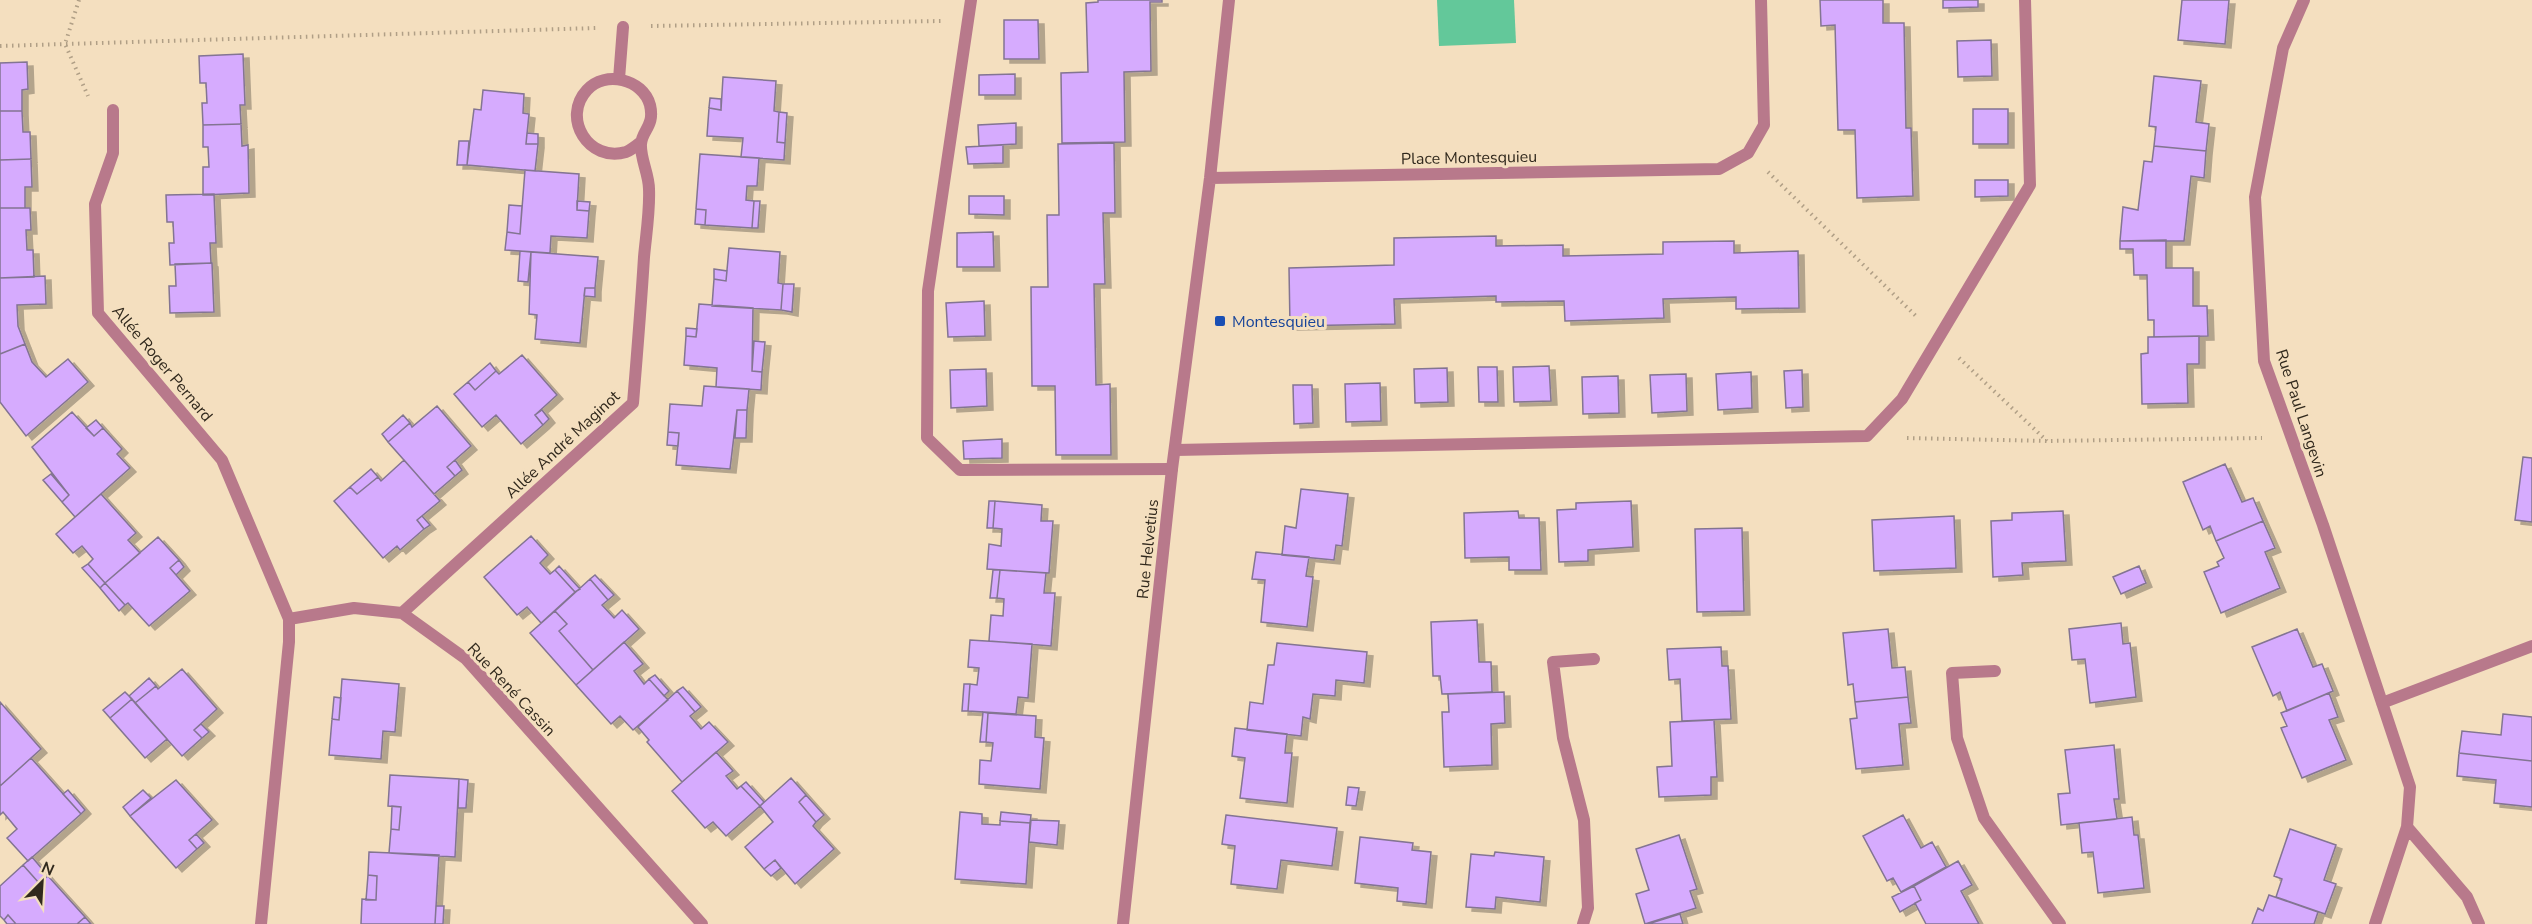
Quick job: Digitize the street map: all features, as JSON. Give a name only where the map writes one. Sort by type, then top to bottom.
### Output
[{"type":"street","points":[[971,0],[928,291],[927,438],[960,470],[1172,469]]},
{"type":"street","points":[[1210,178],[1229,0]]},
{"type":"street","points":[[1748,153],[1764,125],[1761,0]]},
{"type":"street","points":[[1176,450],[1867,436],[1902,399],[2030,185],[2025,0]]},
{"type":"street","name":"Rue Paul Langevin","points":[[2304,0],[2283,48],[2255,197],[2264,361],[2410,787],[2407,827],[2375,924]]},
{"type":"street","points":[[622,27],[619,79],[602,80],[587,89],[578,103],[576,120],[581,136],[593,149],[610,154],[627,152],[641,142]]},
{"type":"street","name":"Allée André Maginot","points":[[402,613],[633,403],[649,188],[641,142],[651,125],[650,104],[638,87],[619,79]]},
{"type":"street","name":"Allée Roger Pernard","points":[[113,110],[113,153],[95,204],[98,314],[222,460],[289,619]]},
{"type":"street","name":"Place Montesquieu","points":[[1210,178],[1719,169],[1748,153]]},
{"type":"street","name":"Rue Helvetius","points":[[1123,924],[1172,469],[1210,178]]},
{"type":"street","name":"Rue René Cassin","points":[[289,619],[354,608],[402,613],[466,659],[702,924]]},
{"type":"street","points":[[261,924],[289,642],[289,619]]},
{"type":"street","points":[[2382,703],[2532,646]]},
{"type":"street","points":[[1583,924],[1588,908],[1584,820],[1563,738],[1553,662],[1594,658]]},
{"type":"street","points":[[1995,671],[1952,673],[1957,738],[1984,818],[2060,924]]},
{"type":"street","points":[[2407,827],[2467,897],[2479,924]]},
{"type":"path","points":[[79,0],[65,44],[87,96],[113,110]]},
{"type":"path","points":[[0,46],[622,27],[967,20]]},
{"type":"path","points":[[1748,153],[1937,338],[2048,441]]},
{"type":"path","points":[[1867,436],[2048,441],[2292,438]]},
{"type":"green space","points":[[1437,0],[1514,0],[1516,43],[1439,46]]},
{"type":"building","points":[[1098,0],[1162,0],[1162,2],[1150,2],[1151,71],[1124,72],[1125,142],[1062,143],[1061,73],[1088,72],[1086,3],[1098,2]]},
{"type":"building","points":[[1820,0],[1883,0],[1883,23],[1904,23],[1906,128],[1911,128],[1913,196],[1857,198],[1855,130],[1838,130],[1835,25],[1821,26]]},
{"type":"building","points":[[1943,0],[1978,0],[1978,7],[1943,8]]},
{"type":"building","points":[[2182,0],[2229,0],[2225,44],[2178,40]]},
{"type":"building","points":[[1004,20],[1038,20],[1039,59],[1004,59]]},
{"type":"building","points":[[1991,40],[1992,76],[1958,77],[1957,41]]},
{"type":"building","points":[[243,54],[245,105],[240,105],[241,124],[203,125],[202,103],[207,103],[206,83],[200,83],[199,56]]},
{"type":"building","points":[[27,62],[28,89],[22,90],[22,111],[0,111],[0,63]]},
{"type":"building","points":[[1015,74],[1015,95],[979,95],[979,75]]},
{"type":"building","points":[[2154,76],[2201,81],[2196,122],[2209,124],[2206,151],[2154,146],[2156,127],[2149,126]]},
{"type":"building","points":[[723,77],[776,81],[774,111],[779,112],[777,142],[785,143],[784,160],[741,157],[743,138],[707,136],[709,108],[721,110]]},
{"type":"building","points":[[483,90],[524,94],[523,113],[529,114],[526,144],[538,144],[535,171],[467,165],[474,109],[481,110]]},
{"type":"building","points":[[710,98],[721,99],[721,110],[709,108]]},
{"type":"building","points":[[1973,109],[2008,109],[2008,144],[1973,144]]},
{"type":"building","points":[[0,111],[22,111],[23,132],[30,132],[31,159],[0,160]]},
{"type":"building","points":[[779,112],[787,113],[785,143],[777,142]]},
{"type":"building","points":[[1016,123],[1016,144],[979,146],[978,125]]},
{"type":"building","points":[[241,124],[242,146],[248,145],[249,193],[203,195],[203,167],[209,167],[208,147],[203,147],[203,125]]},
{"type":"building","points":[[527,133],[538,134],[538,144],[526,144]]},
{"type":"building","points":[[459,141],[469,141],[467,165],[457,165]]},
{"type":"building","points":[[1114,143],[1115,213],[1103,213],[1105,284],[1094,284],[1096,385],[1110,384],[1111,455],[1056,455],[1055,386],[1032,386],[1031,287],[1048,287],[1047,215],[1059,215],[1058,144]]},
{"type":"building","points":[[1003,145],[1003,163],[968,164],[966,147]]},
{"type":"building","points":[[2154,146],[2206,151],[2204,178],[2191,176],[2184,241],[2120,241],[2123,207],[2138,210],[2144,161],[2152,162]]},
{"type":"building","points":[[700,154],[759,158],[757,186],[747,186],[746,200],[754,201],[752,228],[705,225],[706,210],[696,209]]},
{"type":"building","points":[[31,159],[32,187],[25,187],[25,208],[0,208],[0,160]]},
{"type":"building","points":[[525,170],[579,174],[577,210],[589,211],[587,238],[551,236],[550,253],[505,250],[507,232],[520,234]]},
{"type":"building","points":[[1975,180],[2008,180],[2008,196],[1975,197]]},
{"type":"building","points":[[214,194],[216,243],[210,243],[211,263],[170,265],[169,243],[174,243],[173,222],[167,222],[166,195]]},
{"type":"building","points":[[969,196],[1004,196],[1004,215],[969,214]]},
{"type":"building","points":[[577,201],[590,202],[589,211],[577,210]]},
{"type":"building","points":[[754,201],[760,201],[758,228],[752,228]]},
{"type":"building","points":[[509,205],[522,206],[520,234],[507,232]]},
{"type":"building","points":[[0,208],[30,208],[31,230],[26,230],[27,250],[33,250],[34,277],[0,278]]},
{"type":"building","points":[[696,209],[706,210],[705,225],[695,224]]},
{"type":"building","points":[[993,232],[994,267],[957,267],[957,233]]},
{"type":"building","points":[[1496,236],[1496,246],[1563,245],[1563,256],[1663,254],[1663,242],[1734,241],[1734,253],[1798,251],[1799,308],[1736,309],[1736,297],[1663,299],[1664,318],[1565,321],[1564,301],[1496,302],[1496,296],[1394,299],[1395,324],[1290,326],[1289,268],[1394,265],[1394,238]]},
{"type":"building","points":[[2166,240],[2166,268],[2193,268],[2193,306],[2207,306],[2208,336],[2154,337],[2154,320],[2148,320],[2147,275],[2134,275],[2133,249],[2120,249],[2120,241]]},
{"type":"building","points":[[729,248],[780,252],[778,283],[783,284],[781,310],[712,306],[714,279],[726,281]]},
{"type":"building","points":[[520,251],[531,252],[528,282],[518,281]]},
{"type":"building","points":[[531,252],[598,257],[595,288],[585,288],[580,343],[535,339],[537,315],[529,314]]},
{"type":"building","points":[[212,263],[214,312],[170,313],[169,286],[176,286],[175,264]]},
{"type":"building","points":[[714,269],[727,271],[726,281],[714,279]]},
{"type":"building","points":[[45,276],[46,304],[17,305],[18,326],[25,344],[0,354],[0,278]]},
{"type":"building","points":[[783,284],[794,284],[792,312],[781,310]]},
{"type":"building","points":[[585,288],[595,288],[595,297],[584,296]]},
{"type":"building","points":[[984,301],[985,336],[948,337],[946,303]]},
{"type":"building","points":[[699,304],[753,308],[752,371],[762,372],[761,390],[716,387],[717,368],[684,365],[686,336],[696,337]]},
{"type":"building","points":[[686,328],[697,329],[696,337],[686,336]]},
{"type":"building","points":[[2199,336],[2199,364],[2187,364],[2188,403],[2142,404],[2141,354],[2148,353],[2148,337]]},
{"type":"building","points":[[754,341],[765,342],[762,372],[752,371]]},
{"type":"building","points":[[25,344],[32,362],[46,377],[68,359],[88,382],[26,436],[0,402],[0,354]]},
{"type":"building","points":[[522,355],[557,395],[535,415],[543,425],[521,444],[496,415],[482,427],[454,394],[468,382],[475,390],[496,371],[499,374]]},
{"type":"building","points":[[490,363],[496,371],[475,390],[468,382]]},
{"type":"building","points":[[1549,366],[1551,401],[1514,402],[1513,367]]},
{"type":"building","points":[[1478,367],[1497,367],[1498,402],[1479,402]]},
{"type":"building","points":[[1447,368],[1448,402],[1415,403],[1414,369]]},
{"type":"building","points":[[986,369],[987,406],[951,408],[950,370]]},
{"type":"building","points":[[1802,370],[1803,407],[1786,408],[1784,371]]},
{"type":"building","points":[[1751,372],[1752,408],[1718,410],[1716,374]]},
{"type":"building","points":[[1686,374],[1687,411],[1652,413],[1650,375]]},
{"type":"building","points":[[1618,376],[1619,413],[1583,414],[1582,377]]},
{"type":"building","points":[[1380,383],[1381,421],[1346,422],[1345,384]]},
{"type":"building","points":[[1293,385],[1312,385],[1313,423],[1294,424]]},
{"type":"building","points":[[704,386],[749,389],[747,410],[737,410],[730,469],[676,465],[679,433],[668,432],[670,404],[702,406]]},
{"type":"building","points":[[437,406],[471,446],[447,467],[455,476],[434,494],[388,442],[410,423],[412,427]]},
{"type":"building","points":[[542,410],[549,419],[543,425],[535,415]]},
{"type":"building","points":[[737,410],[747,410],[746,438],[735,438]]},
{"type":"building","points":[[72,412],[94,436],[103,428],[122,449],[117,454],[130,468],[75,517],[62,502],[69,495],[32,447]]},
{"type":"building","points":[[403,415],[410,423],[388,442],[382,434]]},
{"type":"building","points":[[96,420],[103,428],[94,436],[86,428]]},
{"type":"building","points":[[668,432],[679,433],[678,446],[667,445]]},
{"type":"building","points":[[1002,439],[1002,458],[964,459],[963,441]]},
{"type":"building","points":[[2523,457],[2532,458],[2532,522],[2515,520]]},
{"type":"building","points":[[404,460],[440,501],[417,520],[424,529],[400,550],[397,546],[383,558],[334,501],[350,487],[357,494],[378,477],[381,481]]},
{"type":"building","points":[[455,460],[462,470],[455,476],[447,467]]},
{"type":"building","points":[[2225,464],[2242,502],[2253,498],[2263,521],[2216,541],[2210,526],[2203,530],[2183,482]]},
{"type":"building","points":[[371,469],[378,477],[357,494],[350,487]]},
{"type":"building","points":[[51,474],[69,495],[62,502],[43,480]]},
{"type":"building","points":[[1301,489],[1348,494],[1342,546],[1336,545],[1334,560],[1282,555],[1285,526],[1296,528]]},
{"type":"building","points":[[101,494],[136,533],[128,540],[140,553],[105,583],[88,564],[93,559],[82,546],[73,553],[56,534]]},
{"type":"building","points":[[989,501],[995,501],[993,528],[987,528]]},
{"type":"building","points":[[995,501],[1042,505],[1041,521],[1053,521],[1049,573],[987,569],[989,544],[1001,546],[1002,529],[993,528]]},
{"type":"building","points":[[1631,501],[1633,547],[1588,550],[1588,561],[1559,562],[1557,510],[1576,509],[1576,503]]},
{"type":"building","points":[[1518,511],[1519,518],[1539,518],[1541,570],[1509,570],[1509,557],[1465,558],[1464,513]]},
{"type":"building","points":[[2063,511],[2066,561],[2022,563],[2023,575],[1993,577],[1991,521],[2012,520],[2012,513]]},
{"type":"building","points":[[422,516],[430,525],[424,529],[417,520]]},
{"type":"building","points":[[1954,516],[1956,568],[1874,571],[1872,520]]},
{"type":"building","points":[[2263,521],[2275,548],[2265,552],[2280,588],[2221,613],[2204,572],[2219,566],[2217,562],[2224,558],[2216,541]]},
{"type":"building","points":[[1742,528],[1744,611],[1697,612],[1695,529]]},
{"type":"building","points":[[531,536],[548,555],[540,563],[550,574],[555,570],[575,592],[541,623],[527,607],[517,615],[484,577]]},
{"type":"building","points":[[158,537],[179,560],[170,568],[190,591],[149,626],[105,583]]},
{"type":"building","points":[[1256,552],[1309,557],[1306,576],[1313,577],[1307,627],[1261,622],[1265,580],[1252,579]]},
{"type":"building","points":[[179,560],[184,567],[176,575],[170,568]]},
{"type":"building","points":[[88,564],[105,583],[100,588],[82,568]]},
{"type":"building","points":[[559,566],[580,589],[575,592],[555,570]]},
{"type":"building","points":[[2139,566],[2146,583],[2121,594],[2113,577]]},
{"type":"building","points":[[993,570],[1000,570],[997,598],[990,598]]},
{"type":"building","points":[[1000,570],[1046,573],[1044,593],[1055,593],[1051,646],[989,641],[991,615],[1003,616],[1004,599],[997,598]]},
{"type":"building","points":[[595,575],[614,595],[608,600],[590,579]]},
{"type":"building","points":[[590,579],[608,600],[602,605],[614,618],[622,610],[639,629],[593,670],[559,631],[567,624],[555,611]]},
{"type":"building","points":[[105,583],[125,605],[119,611],[100,588]]},
{"type":"building","points":[[555,611],[567,624],[559,631],[593,670],[576,685],[530,633]]},
{"type":"building","points":[[1477,620],[1479,662],[1491,662],[1492,692],[1442,694],[1440,676],[1433,676],[1431,622]]},
{"type":"building","points":[[2121,623],[2123,644],[2130,643],[2136,697],[2090,703],[2085,659],[2072,660],[2069,629]]},
{"type":"building","points":[[1888,629],[1892,668],[1905,667],[1908,697],[1855,702],[1853,684],[1848,685],[1843,633]]},
{"type":"building","points":[[2297,629],[2313,667],[2322,664],[2333,691],[2287,711],[2280,692],[2273,696],[2252,647]]},
{"type":"building","points":[[970,640],[1032,644],[1028,698],[1018,697],[1016,714],[968,711],[970,684],[977,685],[979,668],[968,667]]},
{"type":"building","points":[[624,642],[643,664],[634,671],[644,684],[649,679],[668,700],[633,730],[620,716],[611,724],[576,685]]},
{"type":"building","points":[[1277,643],[1367,652],[1364,683],[1336,680],[1335,696],[1313,694],[1310,719],[1303,717],[1301,736],[1247,730],[1250,702],[1263,704],[1268,665],[1274,665]]},
{"type":"building","points":[[1721,647],[1722,666],[1728,666],[1731,719],[1682,721],[1680,679],[1669,680],[1667,649]]},
{"type":"building","points":[[182,669],[217,709],[194,730],[202,738],[182,756],[135,703],[156,686],[158,689]]},
{"type":"building","points":[[655,675],[669,691],[664,696],[649,679]]},
{"type":"building","points":[[149,678],[156,686],[135,703],[129,696]]},
{"type":"building","points":[[342,679],[399,684],[395,732],[383,731],[381,759],[329,755],[332,719],[339,720]]},
{"type":"building","points":[[964,684],[970,684],[968,711],[962,711]]},
{"type":"building","points":[[683,687],[701,707],[695,712],[677,691]]},
{"type":"building","points":[[677,691],[695,712],[690,716],[701,729],[709,722],[728,742],[682,782],[647,742],[649,740],[638,727]]},
{"type":"building","points":[[125,692],[132,699],[110,718],[103,710]]},
{"type":"building","points":[[1504,692],[1505,723],[1491,724],[1492,765],[1444,767],[1442,712],[1449,712],[1448,694]]},
{"type":"building","points":[[2329,693],[2338,717],[2329,720],[2346,760],[2302,778],[2281,728],[2287,726],[2281,713]]},
{"type":"building","points":[[334,697],[341,698],[339,720],[332,719]]},
{"type":"building","points":[[1908,697],[1911,723],[1899,724],[1903,765],[1856,769],[1850,719],[1857,718],[1855,702]]},
{"type":"building","points":[[132,699],[167,739],[145,758],[110,718]]},
{"type":"building","points":[[0,702],[41,749],[0,786]]},
{"type":"building","points":[[983,712],[988,713],[986,742],[980,742]]},
{"type":"building","points":[[988,713],[1036,716],[1035,737],[1044,738],[1040,789],[979,784],[980,760],[991,761],[993,743],[986,742]]},
{"type":"building","points":[[2503,714],[2532,717],[2532,761],[2459,753],[2462,731],[2501,735]]},
{"type":"building","points":[[1714,720],[1717,777],[1711,777],[1711,795],[1659,797],[1657,767],[1672,766],[1670,722]]},
{"type":"building","points":[[201,724],[209,732],[202,738],[194,730]]},
{"type":"building","points":[[1235,728],[1287,734],[1285,753],[1292,753],[1287,803],[1240,798],[1245,758],[1232,756]]},
{"type":"building","points":[[2114,745],[2119,799],[2114,799],[2117,819],[2061,825],[2058,794],[2070,793],[2065,750]]},
{"type":"building","points":[[716,752],[733,771],[726,776],[737,789],[741,786],[760,806],[726,836],[713,822],[705,828],[672,791]]},
{"type":"building","points":[[2459,753],[2532,761],[2532,807],[2494,803],[2496,780],[2457,776]]},
{"type":"building","points":[[31,758],[81,814],[28,861],[7,838],[17,829],[3,812],[0,815],[0,786]]},
{"type":"building","points":[[390,775],[459,779],[455,857],[389,853],[391,829],[399,830],[401,807],[388,806]]},
{"type":"building","points":[[791,778],[806,795],[799,802],[816,822],[813,826],[834,849],[795,884],[775,860],[764,869],[745,847],[773,822],[760,806]]},
{"type":"building","points":[[459,779],[468,780],[466,808],[458,808]]},
{"type":"building","points":[[176,780],[212,820],[189,840],[197,849],[176,868],[130,816]]},
{"type":"building","points":[[746,782],[764,802],[760,806],[741,786]]},
{"type":"building","points":[[1348,787],[1359,788],[1356,806],[1346,805]]},
{"type":"building","points":[[68,790],[85,810],[81,814],[63,794]]},
{"type":"building","points":[[143,790],[151,798],[130,816],[123,807]]},
{"type":"building","points":[[806,795],[824,815],[816,822],[799,802]]},
{"type":"building","points":[[392,806],[401,807],[399,830],[391,829]]},
{"type":"building","points":[[960,812],[982,814],[982,824],[1000,825],[1000,821],[1030,823],[1026,884],[955,879]]},
{"type":"building","points":[[1001,812],[1031,815],[1030,823],[1000,821]]},
{"type":"building","points":[[1226,815],[1337,828],[1332,866],[1281,860],[1277,889],[1231,884],[1235,846],[1222,844]]},
{"type":"building","points":[[1903,815],[1921,848],[1932,842],[1946,867],[1901,892],[1893,878],[1887,881],[1863,836]]},
{"type":"building","points":[[2132,817],[2134,835],[2138,835],[2144,888],[2098,893],[2093,852],[2082,853],[2079,823]]},
{"type":"building","points":[[1031,820],[1059,821],[1057,845],[1029,842]]},
{"type":"building","points":[[2290,829],[2336,845],[2324,880],[2336,884],[2325,914],[2276,897],[2282,879],[2274,876]]},
{"type":"building","points":[[196,834],[204,843],[197,849],[189,840]]},
{"type":"building","points":[[1679,835],[1697,889],[1690,891],[1696,908],[1645,924],[1636,894],[1649,890],[1636,849]]},
{"type":"building","points":[[1360,837],[1413,843],[1412,850],[1431,852],[1426,904],[1397,901],[1398,888],[1355,883]]},
{"type":"building","points":[[369,852],[439,855],[435,924],[361,924],[362,899],[376,900],[377,876],[368,875]]},
{"type":"building","points":[[1495,852],[1544,857],[1540,902],[1496,897],[1495,909],[1466,907],[1471,854],[1494,856]]},
{"type":"building","points":[[32,857],[48,876],[39,883],[23,865]]},
{"type":"building","points":[[775,860],[781,868],[771,876],[764,869]]},
{"type":"building","points":[[1958,861],[1972,885],[1961,891],[1979,924],[1926,924],[1915,903],[1921,900],[1914,886]]},
{"type":"building","points":[[23,865],[39,883],[48,876],[85,917],[77,924],[16,924],[8,915],[4,920],[0,916],[0,886]]},
{"type":"building","points":[[368,875],[377,876],[376,900],[366,900]]},
{"type":"building","points":[[1914,886],[1921,900],[1900,912],[1892,897]]},
{"type":"building","points":[[2269,895],[2318,912],[2314,924],[2252,924],[2258,908],[2263,911]]},
{"type":"building","points":[[436,906],[444,906],[443,924],[435,924]]},
{"type":"building","points":[[1680,914],[1683,924],[1648,924]]},
{"type":"building","points":[[8,915],[16,924],[7,924],[4,920]]},
{"type":"building","points":[[85,917],[91,924],[77,924]]},
{"type":"place","name":"Montesquieu","points":[[1220,321]]}]
